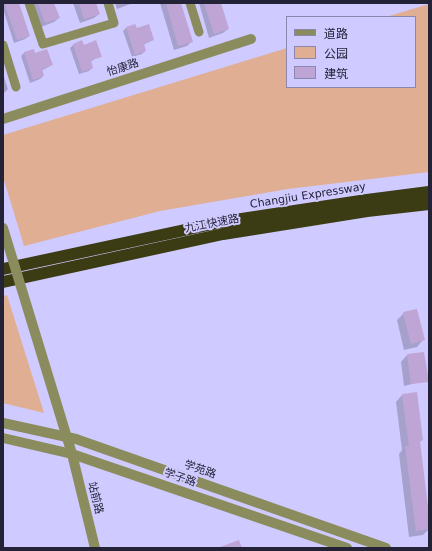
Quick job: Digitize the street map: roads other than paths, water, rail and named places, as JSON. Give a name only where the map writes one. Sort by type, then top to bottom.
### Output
[{"type":"highway","name":"Changjiu Expressway","points":[[3,269],[222,222],[429,192]]},
{"type":"highway","name":"九江快速路","points":[[3,282],[223,234],[367,211],[429,204]]},
{"type":"street","points":[[29,3],[43,44],[114,23],[108,3]]},
{"type":"street","points":[[190,3],[199,32]]},
{"type":"street","name":"怡康路","points":[[3,119],[251,40]]},
{"type":"street","points":[[3,45],[16,87]]},
{"type":"street","name":"站前路","points":[[3,228],[72,454],[94,548]]},
{"type":"street","name":"学苑路","points":[[3,423],[76,439],[386,548]]},
{"type":"street","name":"学子路","points":[[3,438],[72,454],[347,548]]}]
